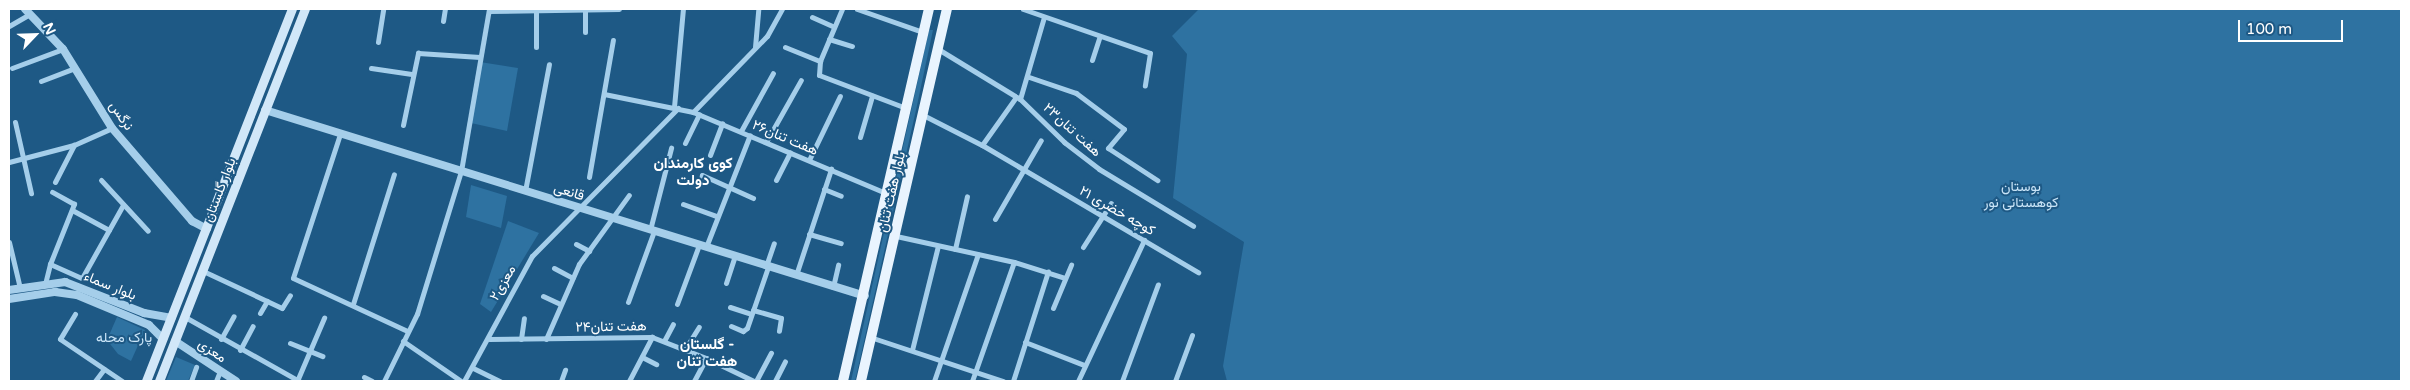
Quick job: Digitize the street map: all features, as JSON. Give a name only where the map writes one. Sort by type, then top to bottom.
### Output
[{"type":"main road","name":"بلوار گلستان","points":[[146,381],[292,9]]},
{"type":"main road","name":"بلوار گلستان","points":[[159,381],[305,9]]},
{"type":"main road","name":"بلوار هفت تنان","points":[[843,381],[929,9]]},
{"type":"main road","name":"بلوار هفت تنان","points":[[861,381],[873,338],[947,9]]},
{"type":"street","points":[[378,42],[383,9]]},
{"type":"street","points":[[443,21],[445,9]]},
{"type":"street","points":[[385,381],[406,331],[417,314],[430,279],[461,171],[489,10],[619,9]]},
{"type":"street","points":[[676,108],[682,9]]},
{"type":"street","points":[[754,47],[758,9]]},
{"type":"street","points":[[693,112],[754,47],[767,36],[782,9]]},
{"type":"street","points":[[842,9],[820,61],[819,75],[907,108]]},
{"type":"street","points":[[857,9],[923,32]]},
{"type":"street","points":[[1023,9],[1150,53],[1144,86]]},
{"type":"street","points":[[536,10],[536,47]]},
{"type":"street","points":[[585,10],[585,32]]},
{"type":"street","name":"نرگس","points":[[27,11],[63,49],[112,128],[192,221],[206,229]]},
{"type":"street","points":[[9,26],[27,11]]},
{"type":"street","points":[[812,17],[834,27]]},
{"type":"street","points":[[982,145],[1018,98],[1029,76],[1044,17]]},
{"type":"street","points":[[1092,60],[1100,36]]},
{"type":"street","points":[[829,39],[852,46]]},
{"type":"street","points":[[589,178],[613,40]]},
{"type":"street","points":[[785,47],[820,61]]},
{"type":"street","points":[[12,68],[63,49]]},
{"type":"street","name":"هفت تنان۲۳","points":[[938,49],[1018,98],[1064,142],[1099,169],[1193,226]]},
{"type":"street","points":[[403,125],[418,52],[480,57]]},
{"type":"street","points":[[525,191],[549,64]]},
{"type":"street","points":[[41,81],[75,68]]},
{"type":"street","points":[[371,68],[412,74]]},
{"type":"street","points":[[741,131],[773,73]]},
{"type":"street","points":[[1029,76],[1076,93],[1124,129],[1108,148],[1157,180]]},
{"type":"street","points":[[766,142],[801,80]]},
{"type":"street","name":"هفت تنان۲۶","points":[[604,94],[699,114],[887,193]]},
{"type":"street","points":[[808,160],[840,96]]},
{"type":"street","points":[[860,137],[872,96]]},
{"type":"street","name":"۲معزی","points":[[463,381],[473,368],[489,339],[497,317],[532,256],[676,108]]},
{"type":"street","name":"قانعی","points":[[265,110],[864,296]]},
{"type":"street","points":[[685,143],[699,114]]},
{"type":"street","name":"کوچه خضری ۲۱","points":[[923,115],[982,145],[1198,272]]},
{"type":"street","points":[[14,122],[31,193]]},
{"type":"street","points":[[710,155],[722,123]]},
{"type":"street","points":[[9,162],[74,145],[112,128]]},
{"type":"street","points":[[340,134],[293,273],[298,283],[353,304],[393,327],[406,331]]},
{"type":"street","points":[[677,304],[750,135]]},
{"type":"street","points":[[995,219],[1040,140]]},
{"type":"street","points":[[55,182],[74,145]]},
{"type":"street","points":[[628,302],[652,230],[671,148]]},
{"type":"street","points":[[776,180],[790,152]]},
{"type":"street","points":[[796,275],[830,169]]},
{"type":"street","points":[[353,304],[394,174]]},
{"type":"street","points":[[700,180],[702,175],[753,198]]},
{"type":"street","points":[[101,180],[148,231]]},
{"type":"street","points":[[824,189],[841,196]]},
{"type":"street","points":[[45,284],[50,264],[74,204],[52,192]]},
{"type":"street","points":[[546,340],[560,304],[573,278],[589,251],[629,195]]},
{"type":"street","points":[[955,249],[967,196]]},
{"type":"street","points":[[1083,246],[1111,203]]},
{"type":"street","points":[[683,204],[716,216]]},
{"type":"street","points":[[50,264],[82,278],[123,205]]},
{"type":"street","points":[[72,210],[109,230]]},
{"type":"street","points":[[809,234],[841,243]]},
{"type":"street","points":[[896,236],[1014,262],[1066,278]]},
{"type":"street","points":[[1078,381],[1118,289],[1144,240]]},
{"type":"street","points":[[9,242],[20,288]]},
{"type":"street","points":[[730,326],[745,330],[774,243]]},
{"type":"street","points":[[576,244],[589,251]]},
{"type":"street","points":[[912,350],[938,246]]},
{"type":"street","points":[[934,381],[978,254]]},
{"type":"street","points":[[726,283],[735,256]]},
{"type":"street","points":[[972,381],[1014,262]]},
{"type":"street","points":[[832,286],[838,265]]},
{"type":"street","points":[[1053,308],[1071,265]]},
{"type":"street","points":[[554,268],[573,278]]},
{"type":"street","points":[[203,271],[284,308],[290,295]]},
{"type":"street","points":[[1013,381],[1048,271]]},
{"type":"street","name":"بلوار سماء","points":[[9,290],[45,284],[72,284],[144,313],[172,318]]},
{"type":"street","points":[[1122,381],[1158,284]]},
{"type":"street","name":"بلوار سماء","points":[[9,299],[65,292],[149,325],[163,340]]},
{"type":"street","points":[[543,296],[560,304]]},
{"type":"street","points":[[260,313],[266,301]]},
{"type":"street","points":[[730,307],[781,318],[779,331]]},
{"type":"street","points":[[141,322],[144,313]]},
{"type":"street","points":[[75,314],[60,339],[122,381]]},
{"type":"street","points":[[221,339],[234,316]]},
{"type":"street","points":[[185,317],[240,350],[298,381],[324,318]]},
{"type":"street","points":[[521,338],[524,318]]},
{"type":"street","points":[[664,341],[673,324]]},
{"type":"street","points":[[240,350],[253,326]]},
{"type":"street","points":[[685,350],[699,327]]},
{"type":"street","points":[[1175,381],[1192,335]]},
{"type":"street","points":[[629,381],[652,337]]},
{"type":"street","name":"هفت تنان۲۴","points":[[489,339],[521,338],[546,340],[652,337],[706,358],[755,381]]},
{"type":"street","points":[[873,338],[1003,381]]},
{"type":"street","name":"معزی","points":[[175,340],[236,381]]},
{"type":"street","points":[[403,340],[463,381]]},
{"type":"street","points":[[1025,342],[1084,366]]},
{"type":"street","points":[[290,343],[322,356]]},
{"type":"street","points":[[755,381],[771,353]]},
{"type":"street","points":[[642,356],[656,364]]},
{"type":"street","points":[[694,381],[706,358]]},
{"type":"street","points":[[776,381],[785,361]]},
{"type":"street","points":[[191,381],[196,367]]},
{"type":"street","points":[[473,368],[500,381]]},
{"type":"street","points":[[95,381],[104,369]]},
{"type":"street","points":[[561,381],[565,370]]},
{"type":"street","points":[[216,381],[220,371]]},
{"type":"street","points":[[364,378],[372,381]]},
{"type":"green space","name":"بوستان کوهستانی نور","points":[[1199,9],[2401,9],[2401,381],[1227,381],[1223,366],[1244,242],[1173,198],[1187,54],[1172,36]]},
{"type":"green space","points":[[929,30],[933,30],[916,110],[855,381],[851,381]]},
{"type":"green space","points":[[480,62],[518,68],[507,131],[471,123]]},
{"type":"green space","points":[[471,185],[507,196],[501,228],[466,217]]},
{"type":"green space","points":[[508,221],[539,233],[491,312],[480,304]]},
{"type":"green space","name":"پارک محله","points":[[117,317],[145,330],[131,361],[118,354],[107,340]]},
{"type":"green space","points":[[176,357],[195,365],[188,381],[166,381]]},
{"type":"district","name":"کوی کارمندان دولت","points":[[693,172]]},
{"type":"district","name":"گلستان - هفت تنان","points":[[707,352]]}]
